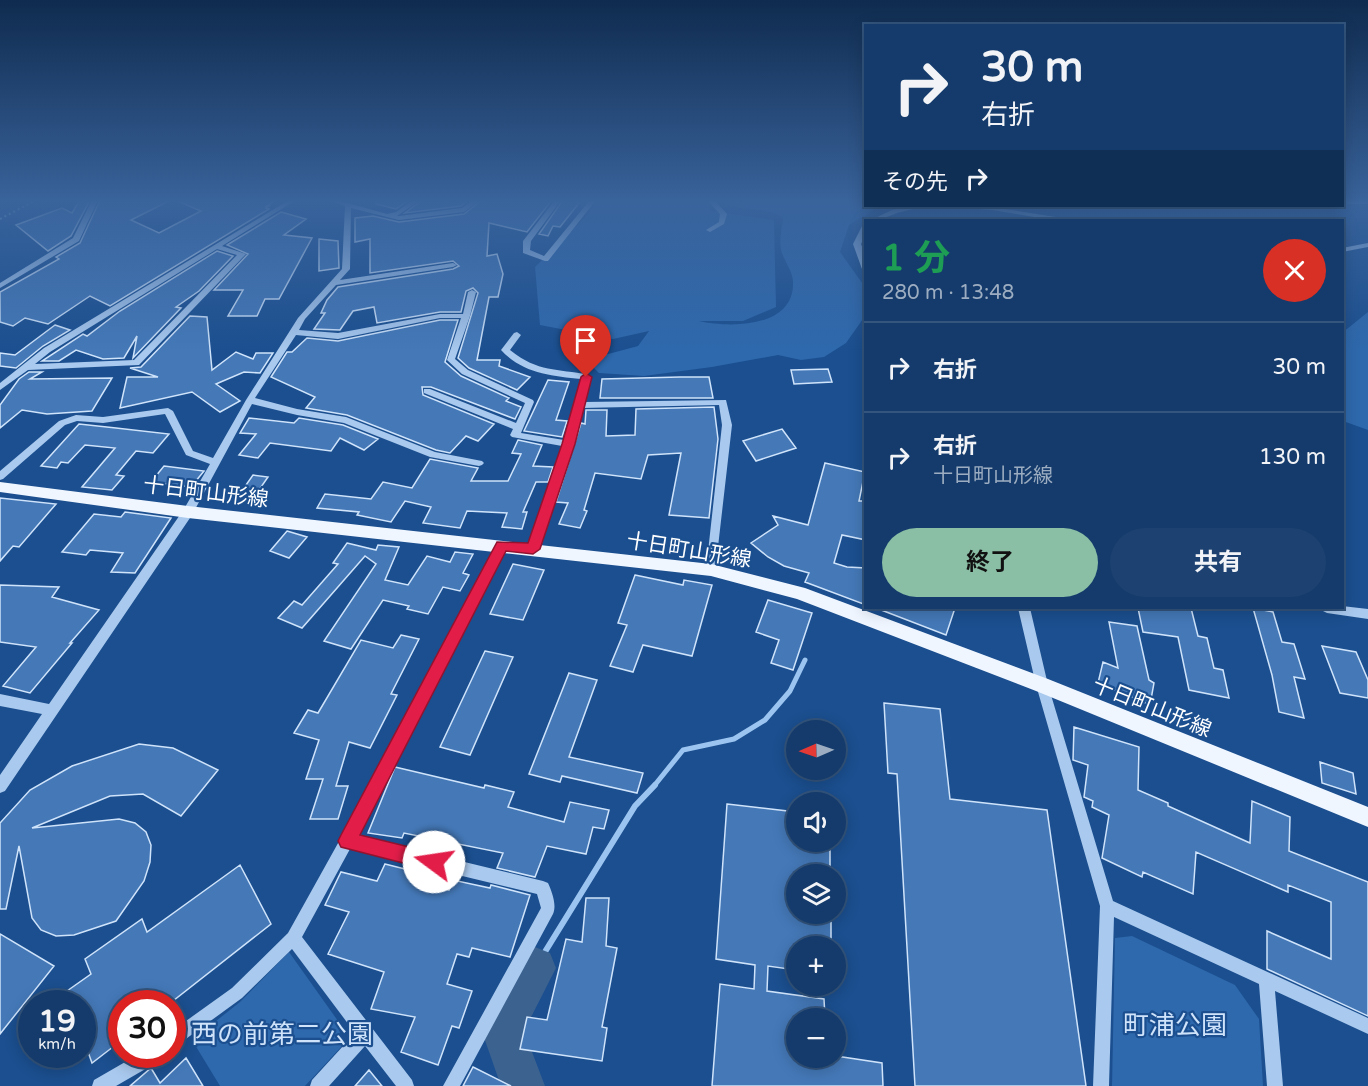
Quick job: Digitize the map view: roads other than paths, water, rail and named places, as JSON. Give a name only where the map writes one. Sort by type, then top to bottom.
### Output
[{"type":"main road","name":"十日町山形線","points":[[0,487],[188,512],[502,545],[711,570],[799,593],[1042,685],[1368,817]]},
{"type":"street","points":[[0,286],[57,251]]},
{"type":"street","points":[[0,387],[47,350],[210,251]]},
{"type":"street","points":[[25,367],[136,363],[242,254],[230,251]]},
{"type":"street","points":[[0,786],[188,512],[250,400],[302,318],[346,269],[347,251]]},
{"type":"street","points":[[526,251],[533,256],[545,259],[552,251]]},
{"type":"street","points":[[335,283],[453,265]]},
{"type":"street","points":[[472,292],[451,360],[465,372],[530,402],[516,435],[568,444]]},
{"type":"street","points":[[295,332],[338,336],[440,316],[466,316]]},
{"type":"street","points":[[517,335],[505,350],[517,361],[538,372],[586,377],[568,444],[533,549]]},
{"type":"street","points":[[427,391],[518,427]]},
{"type":"street","points":[[250,400],[297,412],[346,420],[433,455],[479,463]]},
{"type":"street","points":[[580,405],[723,402],[728,425],[711,570]]},
{"type":"street","points":[[0,476],[62,423],[76,418],[103,420],[168,411],[189,453],[215,462]]},
{"type":"street","points":[[186,1031],[237,993],[293,938],[347,841],[502,545]]},
{"type":"street","points":[[1024,609],[1042,685],[1107,906],[1101,1086]]},
{"type":"street","points":[[1334,609],[1368,614]]},
{"type":"street","points":[[0,700],[52,710]]},
{"type":"street","points":[[347,841],[543,888],[548,909],[451,1086]]},
{"type":"street","points":[[1107,906],[1368,1026]]},
{"type":"street","points":[[293,938],[406,1086]]},
{"type":"street","points":[[1266,979],[1275,1086]]},
{"type":"street","points":[[318,1086],[366,1033]]},
{"type":"street","points":[[100,1086],[131,1068]]},
{"type":"waterway","points":[[654,786],[683,750],[734,739],[765,720],[790,691],[805,660]]},
{"type":"waterway","points":[[535,968],[635,806],[655,785]]},
{"type":"waterway","points":[[523,1086],[502,1029],[535,968]]},
{"type":"park label","name":"町浦公園","points":[[1175,1025]]},
{"type":"park label","name":"西の前第二公園","points":[[282,1034]]}]
